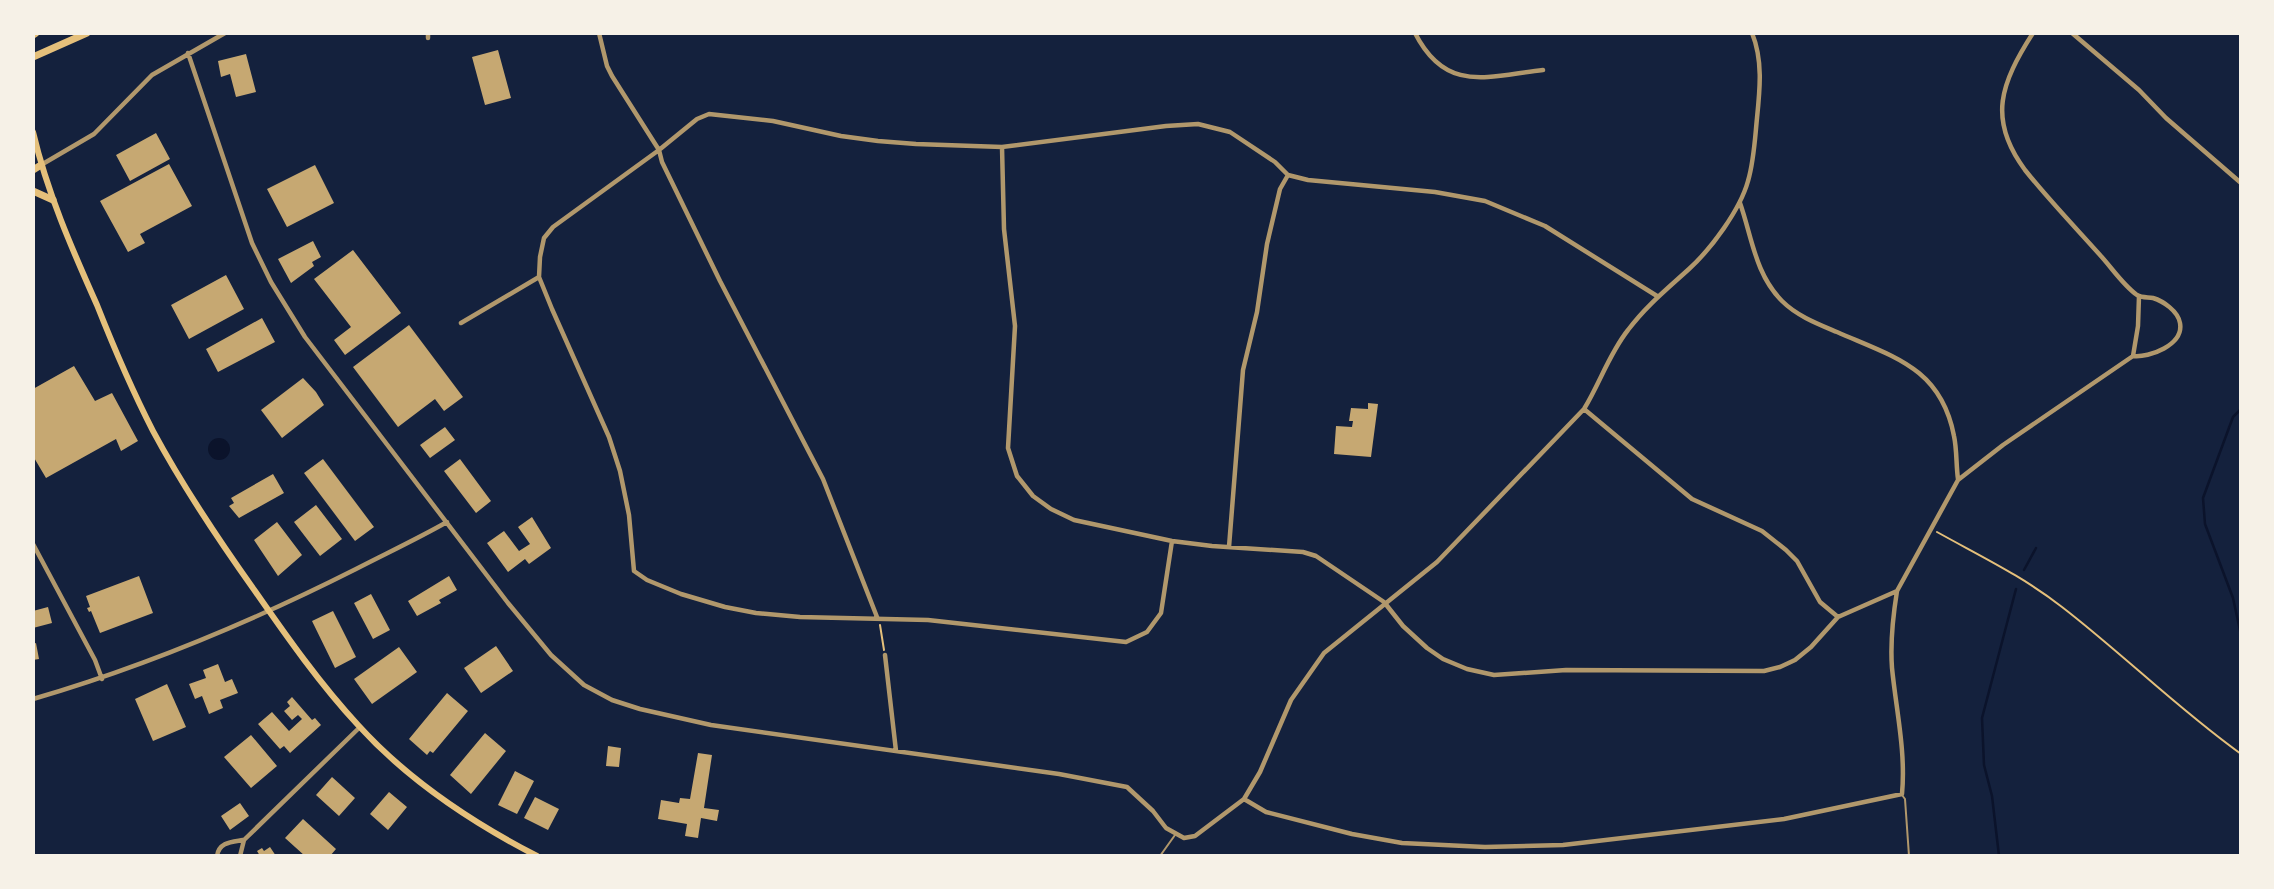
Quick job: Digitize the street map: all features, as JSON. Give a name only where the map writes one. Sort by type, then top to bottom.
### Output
[{"type":"highway","points":[[36,56],[87,33]]},
{"type":"highway","points":[[33,170],[41,165]]},
{"type":"highway","points":[[33,191],[53,200]]},
{"type":"main road","points":[[33,132],[53,200],[134,392],[202,516],[312,670],[360,727],[404,768],[437,793],[509,842],[537,856]]},
{"type":"street","points":[[41,165],[88,139],[144,81],[225,33]]},
{"type":"street","points":[[599,33],[607,66],[659,150],[720,281],[822,479],[877,617]]},
{"type":"street","points":[[1415,33],[1433,62],[1459,74],[1487,78],[1543,70]]},
{"type":"street","points":[[188,53],[252,243],[271,282],[305,337],[508,603],[551,655],[584,685],[612,700],[711,725],[1059,774],[1127,787],[1175,835],[1184,838],[1195,836],[1244,799],[1261,772],[1286,709],[1324,653],[1437,562],[1584,409],[1596,390],[1612,352],[1657,296],[1691,268],[1740,203],[1749,181],[1759,100],[1759,52],[1752,33]]},
{"type":"street","points":[[1244,799],[1266,812],[1352,834],[1402,843],[1485,847],[1563,845],[1784,819],[1902,794],[1892,664],[1897,591],[1933,530],[1958,480],[2003,444],[2133,356],[2141,357],[2172,343],[2178,334],[2180,323],[2165,303],[2139,296],[2036,183],[2015,156],[2004,133],[2001,105],[2006,81],[2033,33]]},
{"type":"street","points":[[2072,33],[2241,183]]},
{"type":"street","points":[[1172,541],[1161,613],[1147,632],[1126,642],[990,625],[877,617],[800,617],[756,613],[681,594],[647,580],[634,571],[629,515],[610,438],[540,277],[544,238],[553,227],[659,150],[696,119],[709,114],[773,121],[878,141],[1002,147],[1166,125],[1198,124],[1230,132],[1288,175],[1308,180],[1435,192],[1485,201],[1545,226],[1657,296]]},
{"type":"street","points":[[1002,147],[1004,229],[1015,326],[1009,448],[1017,476],[1033,496],[1051,509],[1074,520],[1172,541],[1303,552],[1315,556],[1384,603],[1403,626],[1427,648],[1455,664],[1494,675],[1566,670],[1764,671],[1795,660],[1811,647],[1838,617],[1897,591]]},
{"type":"street","points":[[1229,547],[1243,370],[1267,244],[1280,189],[1288,175]]},
{"type":"street","points":[[1740,203],[1749,228],[1751,247],[1765,279],[1782,301],[1805,319],[1899,359],[1925,376],[1943,401],[1954,434],[1958,480]]},
{"type":"street","points":[[461,323],[540,277]]},
{"type":"street","points":[[2133,356],[2139,296]]},
{"type":"street","points":[[1584,409],[1692,499],[1762,531],[1786,550],[1797,561],[1820,601],[1838,617]]},
{"type":"street","points":[[33,699],[102,679],[270,612],[447,522]]},
{"type":"street","points":[[33,544],[95,660],[102,679]]},
{"type":"street","points":[[885,655],[896,752]]},
{"type":"street","points":[[240,856],[244,840],[360,727]]},
{"type":"street","points":[[217,856],[219,848],[224,844],[244,840]]},
{"type":"lane","points":[[1902,794],[1905,799],[1909,856]]},
{"type":"lane","points":[[1160,856],[1175,835]]},
{"type":"path","points":[[1933,530],[2024,580],[2062,607],[2202,726],[2241,754]]},
{"type":"path","points":[[877,617],[885,655]]},
{"type":"water","points":[[219,438],[227,441],[230,449],[227,457],[219,460],[211,457],[208,449],[211,441]]},
{"type":"building","points":[[498,50],[511,98],[485,105],[472,57]]},
{"type":"building","points":[[246,54],[256,92],[236,97],[230,74],[221,77],[218,61]]},
{"type":"building","points":[[156,133],[170,159],[130,181],[116,155]]},
{"type":"building","points":[[169,164],[192,206],[140,234],[145,243],[128,252],[100,201]]},
{"type":"building","points":[[315,165],[334,203],[287,227],[267,189]]},
{"type":"building","points":[[313,241],[321,257],[312,262],[314,266],[291,283],[278,259]]},
{"type":"building","points":[[353,250],[401,313],[345,355],[334,340],[351,327],[314,279]]},
{"type":"building","points":[[226,275],[244,309],[189,339],[171,305]]},
{"type":"building","points":[[262,318],[275,342],[218,372],[206,349]]},
{"type":"building","points":[[409,325],[463,397],[444,411],[435,399],[398,427],[353,367]]},
{"type":"building","points":[[74,366],[95,401],[112,393],[138,441],[121,451],[116,439],[46,478],[33,456],[33,389]]},
{"type":"building","points":[[303,378],[324,405],[282,438],[261,410]]},
{"type":"building","points":[[1368,403],[1378,404],[1371,457],[1334,454],[1336,426],[1352,427],[1353,421],[1349,421],[1351,408],[1368,409]]},
{"type":"building","points":[[445,427],[455,440],[430,458],[420,445]]},
{"type":"building","points":[[323,459],[374,527],[355,541],[304,473]]},
{"type":"building","points":[[460,459],[491,501],[476,513],[444,471]]},
{"type":"building","points":[[273,474],[284,493],[239,518],[229,506],[234,503],[231,498]]},
{"type":"building","points":[[316,505],[342,539],[320,556],[294,522]]},
{"type":"building","points":[[532,517],[551,548],[529,564],[525,559],[508,572],[487,543],[504,531],[519,551],[530,544],[518,527]]},
{"type":"building","points":[[277,522],[302,555],[278,576],[254,540]]},
{"type":"building","points":[[139,576],[153,613],[100,633],[91,611],[87,608],[90,607],[86,596]]},
{"type":"building","points":[[449,576],[457,590],[439,600],[441,603],[417,616],[408,601]]},
{"type":"building","points":[[371,594],[390,630],[373,639],[354,603]]},
{"type":"building","points":[[48,607],[52,623],[33,628],[33,611]]},
{"type":"building","points":[[333,611],[356,657],[335,668],[312,621]]},
{"type":"building","points":[[36,643],[39,659],[33,660],[33,644]]},
{"type":"building","points":[[496,646],[513,671],[481,693],[464,668]]},
{"type":"building","points":[[399,647],[417,672],[372,704],[354,679]]},
{"type":"building","points":[[218,664],[225,682],[232,679],[238,693],[220,700],[223,708],[209,714],[202,696],[195,699],[189,684],[206,678],[203,670]]},
{"type":"building","points":[[167,684],[186,727],[153,741],[135,699]]},
{"type":"building","points":[[447,693],[468,711],[433,753],[430,751],[427,755],[409,739]]},
{"type":"building","points":[[292,697],[312,720],[315,718],[321,725],[290,753],[284,746],[280,749],[258,724],[272,712],[289,731],[302,719],[298,715],[292,720],[284,711],[290,706],[287,702]]},
{"type":"building","points":[[485,733],[506,751],[471,794],[450,775]]},
{"type":"building","points":[[251,735],[277,766],[251,788],[224,757]]},
{"type":"building","points":[[608,746],[621,748],[619,767],[606,766]]},
{"type":"building","points":[[698,753],[712,755],[704,808],[719,810],[717,821],[701,818],[698,838],[685,836],[687,824],[658,819],[661,800],[679,803],[680,798],[690,799]]},
{"type":"building","points":[[515,771],[534,781],[517,814],[498,805]]},
{"type":"building","points":[[332,777],[355,798],[339,816],[316,795]]},
{"type":"building","points":[[389,792],[407,807],[388,830],[370,814]]},
{"type":"building","points":[[535,797],[559,809],[548,830],[524,818]]},
{"type":"building","points":[[240,803],[249,816],[230,830],[221,816]]},
{"type":"building","points":[[303,819],[336,849],[330,856],[305,856],[285,838]]},
{"type":"building","points":[[270,847],[276,856],[260,856],[257,851],[262,848],[264,851]]},
{"type":"waterway","points":[[2241,409],[2233,417],[2203,498],[2205,524],[2233,598],[2241,635]]},
{"type":"waterway","points":[[2024,570],[2036,548]]},
{"type":"waterway","points":[[1999,856],[1992,796],[1984,765],[1982,718],[2016,589]]}]
